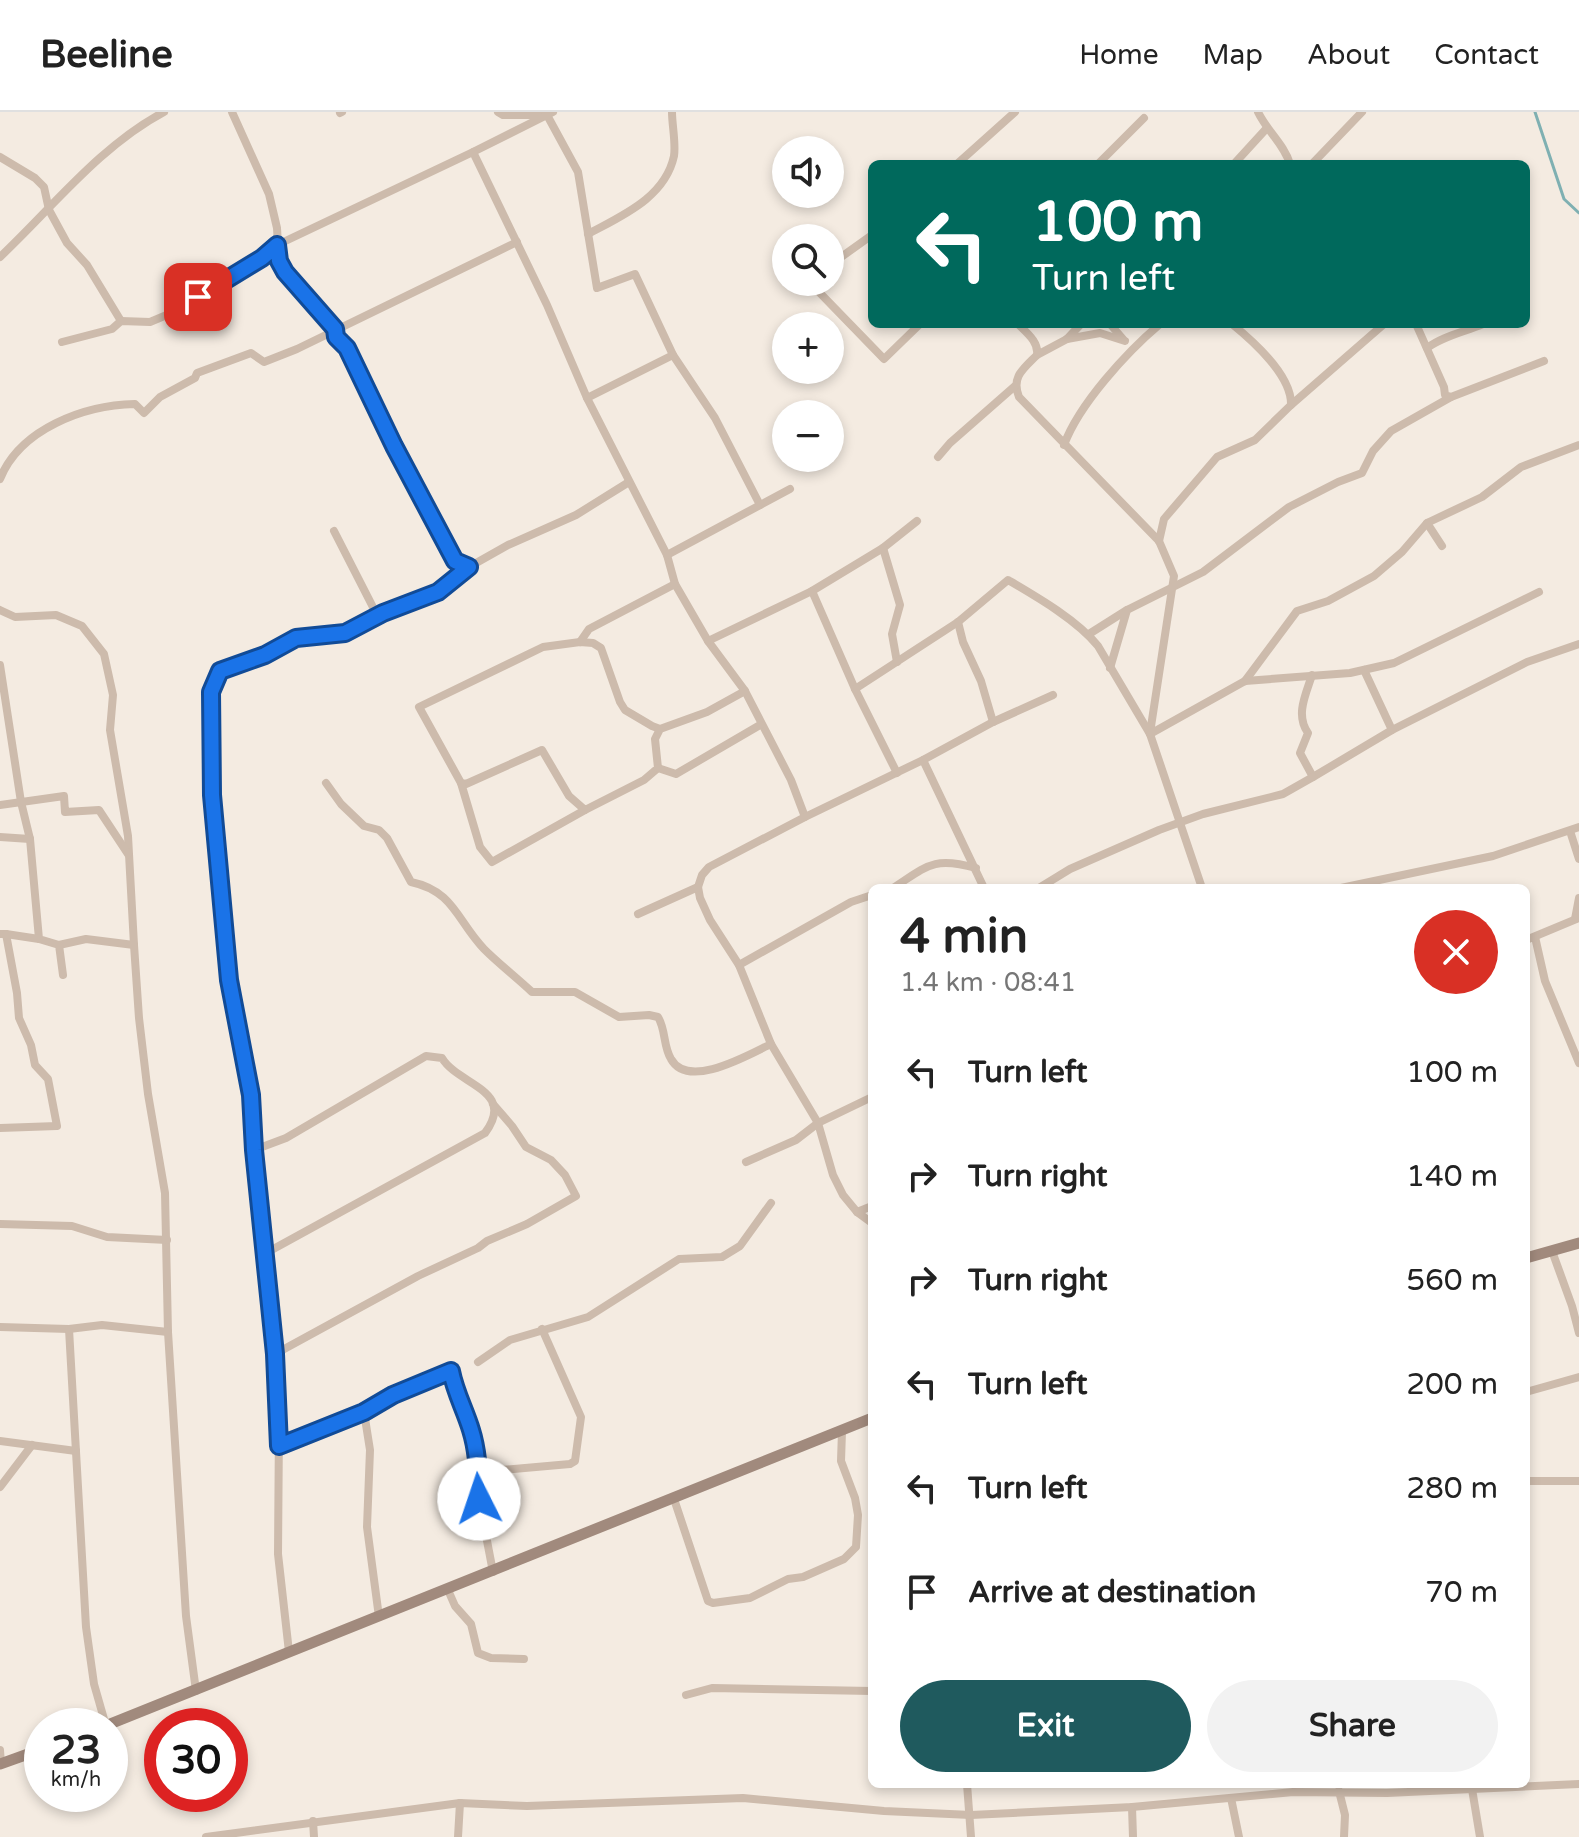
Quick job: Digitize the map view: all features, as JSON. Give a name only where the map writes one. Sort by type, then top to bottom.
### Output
[{"type":"main road","points":[[1530,1257],[1579,1243]]},
{"type":"main road","points":[[128,1717],[868,1420]]},
{"type":"main road","points":[[1,1764],[24,1756]]},
{"type":"street","points":[[0,257],[93,166],[144,124],[164,112]]},
{"type":"street","points":[[232,112],[269,194],[277,228],[279,261],[347,348],[455,561],[469,567]]},
{"type":"street","points":[[498,112],[503,115],[550,114]]},
{"type":"street","points":[[588,234],[643,204],[665,175],[674,156],[672,112]]},
{"type":"street","points":[[961,160],[1015,112]]},
{"type":"street","points":[[1258,112],[1289,160]]},
{"type":"street","points":[[1316,160],[1362,112]]},
{"type":"street","points":[[62,342],[112,329],[121,321],[150,322],[169,314],[262,258],[277,245],[550,114]]},
{"type":"street","points":[[550,114],[578,172],[597,288],[635,274],[673,355],[715,418],[760,505]]},
{"type":"street","points":[[1102,160],[1144,118]]},
{"type":"street","points":[[1238,160],[1266,129]]},
{"type":"street","points":[[473,152],[587,398],[667,555],[675,584],[708,641],[745,691],[791,780],[805,817]]},
{"type":"street","points":[[0,157],[44,187],[49,210],[67,243],[87,265],[121,321]]},
{"type":"street","points":[[844,255],[868,238]]},
{"type":"street","points":[[0,479],[5,465],[26,443],[60,421],[111,404],[135,404],[144,413],[160,397],[195,378],[197,373],[251,353],[264,362],[297,349],[517,242]]},
{"type":"street","points":[[823,296],[884,359],[916,328]]},
{"type":"street","points":[[1022,328],[1036,343],[1037,355]]},
{"type":"street","points":[[1067,339],[1077,328]]},
{"type":"street","points":[[1114,328],[1125,341],[1128,351]]},
{"type":"street","points":[[1064,445],[1070,429],[1128,351],[1155,328]]},
{"type":"street","points":[[1237,328],[1256,343],[1291,391],[1291,405]]},
{"type":"street","points":[[1159,541],[1164,519],[1217,457],[1255,440],[1379,328]]},
{"type":"street","points":[[1418,328],[1445,395],[1451,397]]},
{"type":"street","points":[[1427,348],[1438,339],[1471,328]]},
{"type":"street","points":[[938,457],[1015,386],[1020,371],[1037,355],[1067,339],[1100,333],[1125,341]]},
{"type":"street","points":[[587,398],[673,355]]},
{"type":"street","points":[[1150,734],[1170,589],[1177,579],[1229,555],[1237,545],[1271,524],[1289,507],[1362,473],[1373,451],[1391,431],[1451,397],[1544,361]]},
{"type":"street","points":[[1015,386],[1019,397],[1159,541],[1177,579]]},
{"type":"street","points":[[1055,434],[1070,429]]},
{"type":"street","points":[[1150,734],[1245,681],[1297,611],[1328,601],[1374,576],[1402,552],[1427,523],[1482,497],[1521,467],[1579,445]]},
{"type":"street","points":[[289,1652],[278,1554],[279,1446],[275,1354],[251,1095],[229,980],[212,795],[211,692],[220,671],[265,655],[296,638],[345,633],[438,592],[469,567],[508,545],[576,515],[629,482]]},
{"type":"street","points":[[667,555],[790,489]]},
{"type":"street","points":[[708,641],[812,591],[883,548],[917,521]]},
{"type":"street","points":[[1427,523],[1442,546]]},
{"type":"street","points":[[334,531],[378,617]]},
{"type":"street","points":[[883,548],[900,605],[892,634],[897,662]]},
{"type":"street","points":[[855,689],[958,622],[1008,580],[1089,634],[1150,734],[1201,884]]},
{"type":"street","points":[[580,642],[589,629],[675,584]]},
{"type":"street","points":[[1089,634],[1127,610],[1170,589]]},
{"type":"street","points":[[812,591],[855,689],[897,773]]},
{"type":"street","points":[[1245,681],[1364,670],[1394,663],[1539,592]]},
{"type":"street","points":[[1110,669],[1127,610]]},
{"type":"street","points":[[1,614],[15,617],[56,615],[82,626],[104,654],[113,695],[110,730],[128,836],[139,1018],[165,1193],[168,1332],[186,1616],[196,1691]]},
{"type":"street","points":[[958,622],[993,722]]},
{"type":"street","points":[[658,768],[644,780],[492,862],[480,847],[461,783],[419,707],[543,647],[593,643],[601,648],[625,710],[660,729]]},
{"type":"street","points":[[1046,884],[1070,869],[1180,822],[1283,794],[1392,730],[1527,662],[1579,644]]},
{"type":"street","points":[[0,665],[21,802],[30,839],[39,939]]},
{"type":"street","points":[[1364,670],[1392,730]]},
{"type":"street","points":[[1312,675],[1301,709],[1303,727],[1308,733],[1300,753],[1313,777]]},
{"type":"street","points":[[658,768],[655,739],[660,729],[707,712],[745,691]]},
{"type":"street","points":[[868,1220],[843,1195],[833,1175],[818,1123],[771,1044],[739,965],[710,920],[698,887],[702,875],[709,867],[805,817],[1053,695]]},
{"type":"street","points":[[658,768],[676,774],[760,725]]},
{"type":"street","points":[[0,737],[11,737]]},
{"type":"street","points":[[461,783],[466,784],[542,750],[569,796],[585,810]]},
{"type":"street","points":[[923,760],[982,884]]},
{"type":"street","points":[[326,783],[341,804],[364,826],[379,830],[387,838],[411,882],[435,889],[444,896],[482,946],[532,992],[575,992],[619,1017],[658,1017],[673,1065],[692,1073],[736,1061],[771,1044]]},
{"type":"street","points":[[0,805],[64,796],[65,812],[99,810],[128,854]]},
{"type":"street","points":[[1360,884],[1493,856],[1575,829],[1579,859]]},
{"type":"street","points":[[0,837],[30,839]]},
{"type":"street","points":[[898,884],[916,871],[936,864],[948,862],[976,868]]},
{"type":"street","points":[[638,914],[698,887]]},
{"type":"street","points":[[739,965],[851,902],[868,896]]},
{"type":"street","points":[[1579,898],[1577,919],[1530,938],[1579,1063]]},
{"type":"street","points":[[0,1128],[57,1126],[48,1079],[35,1065],[31,1045],[19,1018],[17,993],[3,934],[59,945],[86,939],[134,945]]},
{"type":"street","points":[[59,945],[63,975]]},
{"type":"street","points":[[254,1150],[286,1138],[426,1056],[442,1058],[449,1069],[489,1095],[526,1147],[551,1160],[565,1175],[576,1196],[527,1224],[405,1283],[275,1354]]},
{"type":"street","points":[[746,1162],[796,1140],[818,1123],[868,1099]]},
{"type":"street","points":[[266,1253],[485,1133],[494,1116],[493,1104]]},
{"type":"street","points":[[478,1362],[510,1340],[588,1317],[679,1259],[722,1257],[740,1246],[771,1203]]},
{"type":"street","points":[[857,1212],[868,1208]]},
{"type":"street","points":[[0,1224],[72,1226],[107,1237],[167,1240]]},
{"type":"street","points":[[1552,1251],[1579,1333]]},
{"type":"street","points":[[0,1327],[69,1329],[102,1325],[168,1332]]},
{"type":"street","points":[[69,1329],[86,1627],[94,1684],[101,1708]]},
{"type":"street","points":[[478,1472],[570,1464],[575,1461],[581,1417],[542,1329]]},
{"type":"street","points":[[279,1446],[364,1412],[393,1395],[451,1371],[454,1387],[472,1431],[479,1499],[493,1572]]},
{"type":"street","points":[[1530,1391],[1579,1377]]},
{"type":"street","points":[[364,1412],[370,1450],[367,1527],[379,1617]]},
{"type":"street","points":[[674,1499],[708,1601],[750,1598],[788,1579],[803,1577],[844,1559],[856,1547],[858,1515],[841,1461],[842,1431]]},
{"type":"street","points":[[0,1441],[76,1451]]},
{"type":"street","points":[[0,1487],[32,1445]]},
{"type":"street","points":[[1530,1481],[1579,1481]]},
{"type":"street","points":[[448,1590],[455,1606],[471,1624],[478,1653],[491,1658],[524,1659]]},
{"type":"street","points":[[686,1695],[712,1688],[868,1691]]},
{"type":"street","points":[[0,1750],[1,1764]]},
{"type":"street","points":[[1530,1786],[1579,1784]]},
{"type":"street","points":[[968,1788],[971,1837]]},
{"type":"street","points":[[206,1837],[460,1803],[527,1806],[743,1798],[884,1811],[971,1815],[1132,1807],[1231,1798],[1293,1788],[1387,1793],[1493,1788]]},
{"type":"street","points":[[1472,1789],[1480,1837]]},
{"type":"street","points":[[1339,1791],[1345,1815],[1344,1837]]},
{"type":"street","points":[[1231,1798],[1239,1837]]},
{"type":"street","points":[[458,1837],[460,1803]]},
{"type":"street","points":[[1132,1807],[1133,1837]]},
{"type":"street","points":[[313,1821],[314,1837]]},
{"type":"waterway","points":[[1535,112],[1564,199],[1579,213]]},
{"type":"route","points":[[198,297],[262,258],[277,245],[279,261],[285,272],[335,329],[336,337],[347,348],[455,561],[469,567],[438,592],[383,613],[345,633],[296,638],[265,655],[220,671],[211,692],[212,795],[229,980],[251,1095],[275,1354],[279,1446],[364,1412],[393,1395],[451,1371],[454,1387],[472,1431],[479,1499]]}]
